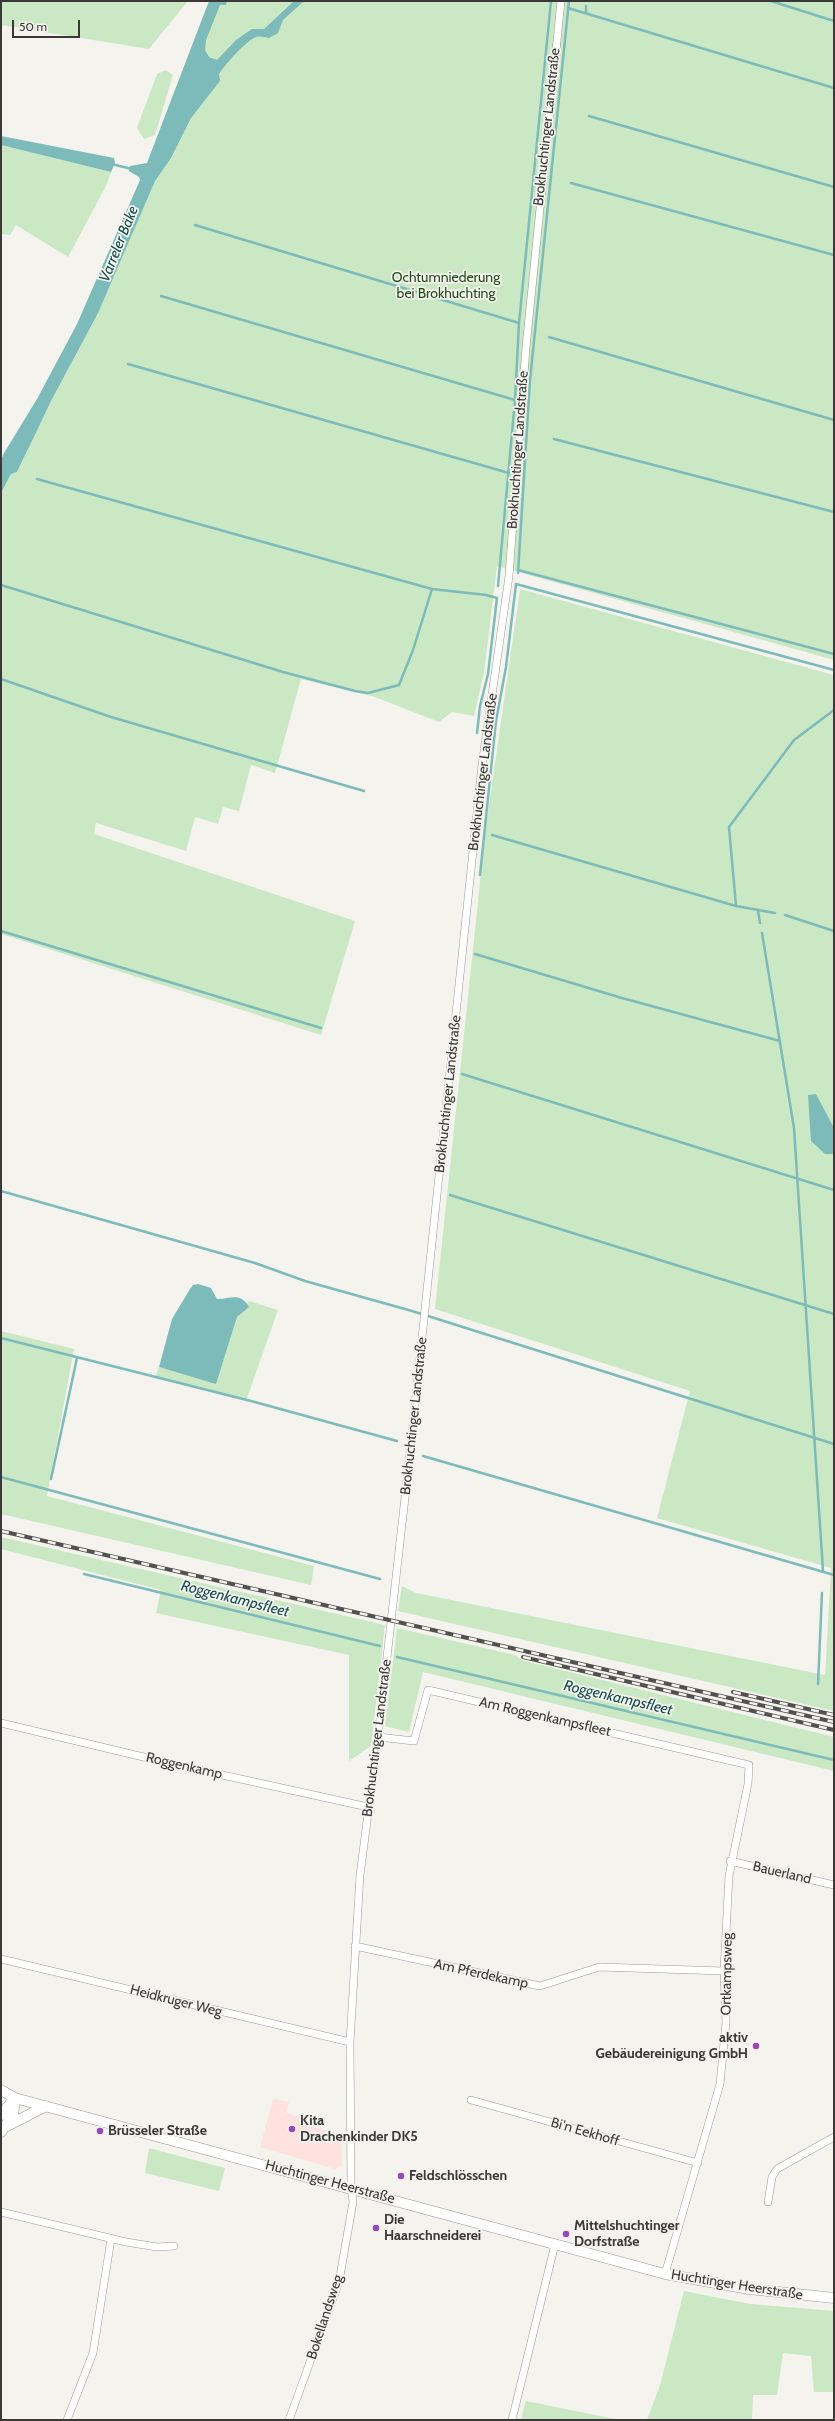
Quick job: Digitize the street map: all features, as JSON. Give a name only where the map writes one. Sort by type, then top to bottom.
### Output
[{"type":"main road","name":"Huchtinger Heerstraße","points":[[1,2090],[15,2098]]},
{"type":"main road","name":"Huchtinger Heerstraße","points":[[1,2098],[15,2098],[46,2106],[665,2274],[749,2289],[834,2298]]},
{"type":"main road","points":[[1,2115],[15,2098]]},
{"type":"main road","points":[[4,2129],[13,2115],[15,2098]]},
{"type":"main road","points":[[4,2129],[46,2106]]},
{"type":"street","name":"Brokhuchtinger Landstraße","points":[[351,2188],[350,2042],[360,1876],[378,1737],[424,1320],[482,765],[509,576],[526,347],[560,1]]},
{"type":"street","name":"Am Roggenkampsfleet","points":[[378,1737],[414,1741],[428,1690],[749,1765]]},
{"type":"street","name":"Roggenkamp","points":[[1,1723],[177,1765],[368,1807]]},
{"type":"street","name":"Ortkampsweg","points":[[665,2274],[720,2084],[726,2022],[724,1971],[730,1861],[748,1784],[749,1765]]},
{"type":"street","name":"Bauerland","points":[[730,1861],[834,1885]]},
{"type":"street","name":"Am Pferdekamp","points":[[355,1946],[540,1986],[599,1967],[724,1971]]},
{"type":"street","name":"Heidkruger Weg","points":[[1,1959],[350,2042]]},
{"type":"street","name":"Bi'n Eekhoff","points":[[471,2100],[698,2163]]},
{"type":"street","points":[[768,2202],[772,2177],[777,2169],[834,2137]]},
{"type":"street","name":"Bokellandsweg","points":[[289,2420],[339,2282],[353,2202],[351,2188]]},
{"type":"street","points":[[1,2212],[111,2239],[157,2247],[174,2246]]},
{"type":"street","points":[[68,2420],[94,2353],[111,2239]]},
{"type":"street","points":[[512,2420],[555,2244]]},
{"type":"shaded area","name":"Kita Drachenkinder DK5","points":[[273,2099],[289,2102],[286,2113],[301,2117],[300,2124],[341,2134],[342,2165],[335,2169],[260,2147]]},
{"type":"green space","points":[[1,1],[188,1],[149,49],[1,25]]},
{"type":"green space","name":"Ochtumniederung bei Brokhuchting","points":[[214,1],[834,1],[834,660],[497,566],[484,673],[474,716],[452,712],[439,722],[375,697],[301,679],[275,773],[251,765],[239,811],[223,807],[218,824],[195,817],[186,851],[96,823],[94,834],[355,921],[321,1035],[1,934],[1,493],[11,474],[17,472],[23,460],[190,80]]},
{"type":"green space","points":[[166,70],[173,75],[155,135],[144,139],[137,128],[157,74]]},
{"type":"green space","points":[[1,145],[111,172],[106,186],[68,257],[16,225],[10,235],[1,234]]},
{"type":"green space","points":[[520,589],[834,675],[834,1711],[398,1611],[402,1586],[416,1593],[825,1675],[831,1568],[657,1518],[690,1391],[435,1309],[486,826]]},
{"type":"green space","points":[[249,1301],[278,1310],[246,1401],[155,1378],[159,1367],[216,1383],[237,1317],[249,1307],[247,1303]]},
{"type":"green space","points":[[1,1331],[74,1349],[47,1496],[314,1566],[311,1585],[1,1514]]},
{"type":"green space","points":[[1,1537],[385,1625],[371,1746],[349,1761],[349,1655],[156,1613],[161,1590],[1,1549]]},
{"type":"green space","points":[[397,1628],[515,1655],[521,1660],[834,1737],[834,1771],[423,1672],[409,1732],[385,1726]]},
{"type":"green space","points":[[149,2148],[225,2168],[219,2191],[145,2173]]},
{"type":"green space","points":[[684,2291],[750,2304],[834,2311],[834,2392],[814,2392],[811,2356],[783,2353],[777,2395],[753,2395],[752,2420],[647,2420],[660,2385]]},
{"type":"green space","points":[[526,2401],[620,2420],[521,2420]]},
{"type":"water","name":"Varreler Bäke","points":[[209,1],[227,1],[226,5],[220,5],[206,40],[205,50],[209,57],[217,60],[236,40],[252,29],[264,29],[294,1],[304,1],[283,20],[278,33],[269,38],[260,36],[256,37],[245,44],[235,54],[219,74],[220,81],[191,118],[171,158],[155,181],[98,313],[52,399],[17,472],[11,474],[1,493],[1,460],[37,399],[77,324],[140,180],[139,177],[129,171],[130,166],[147,163]]},
{"type":"water","points":[[1,136],[114,158],[115,163],[111,172],[1,145]]},
{"type":"water","points":[[816,1094],[834,1128],[834,1154],[825,1154],[811,1141],[808,1095]]},
{"type":"water","points":[[198,1284],[211,1288],[217,1299],[234,1297],[242,1299],[249,1307],[237,1317],[216,1384],[159,1367],[172,1319],[190,1289],[193,1285]]},
{"type":"waterway","points":[[498,586],[515,400],[519,323],[551,1]]},
{"type":"waterway","points":[[518,573],[530,380],[569,1]]},
{"type":"waterway","points":[[771,1],[834,21]]},
{"type":"waterway","points":[[586,6],[586,13]]},
{"type":"waterway","points":[[568,8],[834,88]]},
{"type":"waterway","points":[[589,116],[834,187]]},
{"type":"waterway","points":[[111,164],[132,169]]},
{"type":"waterway","points":[[571,183],[834,255]]},
{"type":"waterway","points":[[195,225],[519,323]]},
{"type":"waterway","points":[[161,296],[515,400]]},
{"type":"waterway","points":[[549,337],[834,420]]},
{"type":"waterway","points":[[128,364],[509,473]]},
{"type":"waterway","points":[[554,439],[834,512]]},
{"type":"waterway","points":[[37,479],[432,589],[486,595],[497,598]]},
{"type":"waterway","points":[[518,570],[834,654]]},
{"type":"waterway","points":[[516,584],[834,670]]},
{"type":"waterway","points":[[480,875],[496,721],[506,667],[516,584]]},
{"type":"waterway","points":[[1,585],[283,672],[368,693],[399,685],[413,650],[432,589]]},
{"type":"waterway","points":[[477,733],[480,706],[488,674],[497,598]]},
{"type":"waterway","points":[[1,679],[111,717],[364,791]]},
{"type":"waterway","points":[[736,906],[729,827],[794,740],[834,710]]},
{"type":"waterway","points":[[492,835],[736,906],[775,913]]},
{"type":"waterway","points":[[758,911],[760,923]]},
{"type":"waterway","points":[[785,915],[834,931]]},
{"type":"waterway","points":[[1,931],[321,1028]]},
{"type":"waterway","points":[[762,933],[794,1128],[823,1571]]},
{"type":"waterway","points":[[475,954],[622,998],[780,1041]]},
{"type":"waterway","points":[[462,1074],[834,1190]]},
{"type":"waterway","points":[[1,1191],[255,1263],[305,1281],[412,1311],[834,1444]]},
{"type":"waterway","points":[[450,1195],[834,1314]]},
{"type":"waterway","points":[[1,1338],[251,1401],[397,1441]]},
{"type":"waterway","points":[[51,1479],[77,1358]]},
{"type":"waterway","points":[[423,1456],[834,1575]]},
{"type":"waterway","points":[[1,1477],[380,1579]]},
{"type":"waterway","name":"Roggenkampsfleet","points":[[84,1574],[380,1646]]},
{"type":"waterway","points":[[818,1684],[822,1593]]},
{"type":"waterway","name":"Roggenkampsfleet","points":[[397,1657],[834,1760]]},
{"type":"railway","points":[[1,1531],[834,1722]]},
{"type":"railway","points":[[523,1657],[834,1730]]},
{"type":"railway","points":[[733,1692],[834,1715]]},
{"type":"place","name":"aktiv Gebäudereinigung GmbH","points":[[756,2046]]},
{"type":"place","name":"Kita Drachenkinder DK5","points":[[292,2129]]},
{"type":"place","name":"Brüsseler Straße","points":[[100,2131]]},
{"type":"place","name":"Feldschlösschen","points":[[401,2176]]},
{"type":"place","name":"Die Haarschneiderei","points":[[376,2228]]},
{"type":"place","name":"Mittelshuchtinger Dorfstraße","points":[[566,2234]]}]
